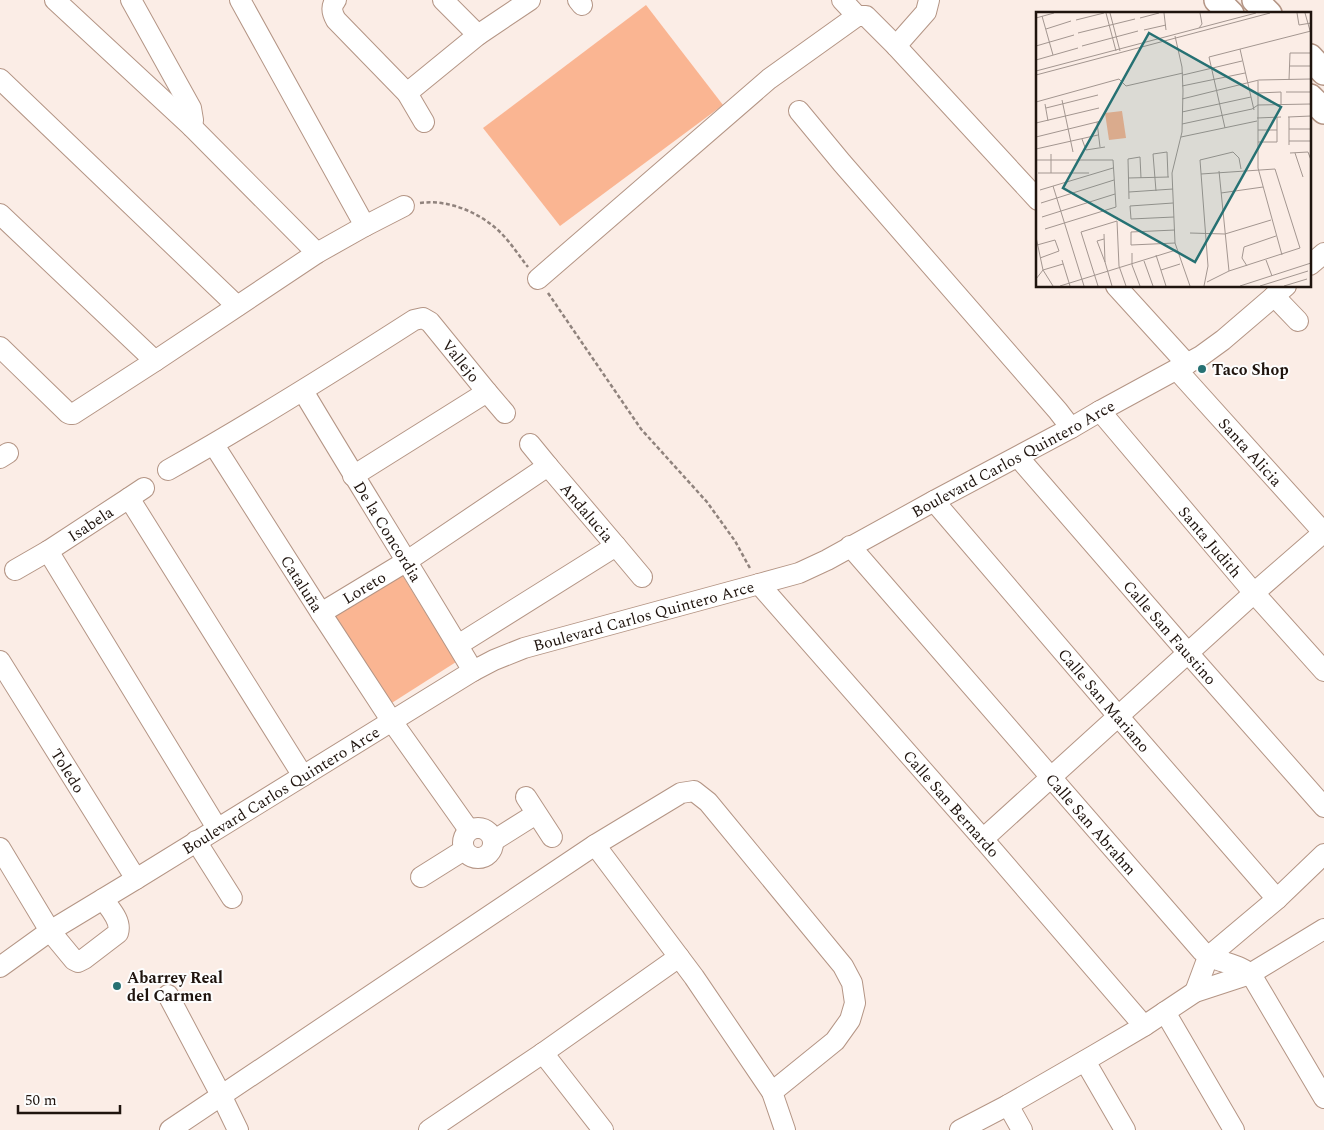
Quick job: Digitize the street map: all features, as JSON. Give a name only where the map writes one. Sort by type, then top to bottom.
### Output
[{"type":"main road","points":[[1217,0],[1229,12]]},
{"type":"main road","points":[[1256,0],[1267,12]]},
{"type":"main road","points":[[1312,59],[1324,72]]},
{"type":"main road","points":[[1312,99],[1324,111]]},
{"type":"street","points":[[55,0],[192,128],[317,252]]},
{"type":"street","points":[[131,0],[191,108],[192,128]]},
{"type":"street","points":[[240,0],[365,226]]},
{"type":"street","points":[[336,0],[331,10],[336,20],[406,92],[424,122]]},
{"type":"street","points":[[443,0],[478,35]]},
{"type":"street","points":[[406,92],[478,35],[530,0]]},
{"type":"street","points":[[842,0],[857,16]]},
{"type":"street","points":[[896,46],[926,12],[929,0]]},
{"type":"street","points":[[538,280],[769,80],[857,16],[866,16],[896,46],[1036,198]]},
{"type":"street","points":[[0,79],[237,306]]},
{"type":"street","points":[[799,111],[1071,428]]},
{"type":"street","points":[[0,347],[70,414],[73,414],[317,252],[404,206]]},
{"type":"street","points":[[0,214],[154,361]]},
{"type":"street","points":[[1312,263],[1324,253]]},
{"type":"street","name":"Santa Alicia","points":[[1118,288],[1182,367],[1324,533]]},
{"type":"street","points":[[1280,290],[1298,321]]},
{"type":"street","name":"Boulevard Carlos Quintero Arce","points":[[2,961],[473,671],[524,648],[799,573],[827,560],[1201,356],[1223,340],[1280,290]]},
{"type":"street","name":"Vallejo","points":[[303,391],[414,320],[423,318],[430,322],[487,392],[353,476]]},
{"type":"street","points":[[168,470],[303,391]]},
{"type":"street","name":"De la Concordia","points":[[303,391],[473,671]]},
{"type":"street","points":[[487,392],[505,414]]},
{"type":"street","name":"Santa Judith","points":[[1100,411],[1254,593],[1324,671]]},
{"type":"street","name":"Cataluña","points":[[214,444],[467,840]]},
{"type":"street","points":[[530,444],[548,466]]},
{"type":"street","name":"Calle San Faustino","points":[[1018,457],[1324,807]]},
{"type":"street","name":"Andalucia","points":[[406,561],[548,466],[616,546],[458,645]]},
{"type":"street","name":"Isabela","points":[[16,570],[136,493],[303,776]]},
{"type":"street","name":"Calle San Mariano","points":[[934,501],[1277,899]]},
{"type":"street","points":[[984,839],[1254,593],[1324,533]]},
{"type":"street","points":[[616,546],[642,577]]},
{"type":"street","name":"Calle San Abrahm","points":[[850,546],[1198,948],[1208,956],[1243,969],[1250,974]]},
{"type":"street","points":[[48,551],[217,828]]},
{"type":"street","name":"Loreto","points":[[321,613],[406,561]]},
{"type":"street","name":"Calle San Bernardo","points":[[759,584],[984,839],[1144,1026]]},
{"type":"street","name":"Toledo","points":[[0,661],[136,879]]},
{"type":"street","points":[[170,1130],[595,845],[681,793],[694,791],[708,802],[843,966],[852,984],[855,1003],[850,1020],[835,1042],[772,1092]]},
{"type":"street","points":[[421,876],[467,840],[472,857],[482,858],[491,851],[493,841],[531,806],[552,837]]},
{"type":"street","points":[[196,841],[232,898]]},
{"type":"street","points":[[595,845],[694,977],[772,1092],[785,1130]]},
{"type":"street","points":[[0,848],[50,931],[74,960],[78,962],[118,933],[120,928],[117,919],[103,899]]},
{"type":"street","points":[[1195,992],[1208,956],[1277,899],[1324,854]]},
{"type":"street","points":[[960,1130],[1008,1106],[1085,1061],[1144,1026],[1195,992],[1250,974],[1324,929]]},
{"type":"street","points":[[429,1130],[544,1053],[679,957]]},
{"type":"street","points":[[1250,974],[1324,1098]]},
{"type":"street","points":[[168,995],[238,1130]]},
{"type":"street","points":[[1165,1012],[1234,1130]]},
{"type":"street","points":[[544,1053],[603,1130]]},
{"type":"street","points":[[1085,1061],[1125,1130]]},
{"type":"street","points":[[1008,1106],[1022,1130]]},
{"type":"path","points":[[404,206],[426,202],[449,204],[485,219],[502,234],[538,280],[641,429],[707,502],[735,541],[759,584]]},
{"type":"shaded area","points":[[646,5],[723,105],[560,226],[483,128]]},
{"type":"shaded area","points":[[401,573],[456,662],[387,706],[329,617]]},
{"type":"place","name":"Taco Shop","points":[[1202,369]]},
{"type":"place","name":"Abarrey Real del Carmen","points":[[117,986]]}]
